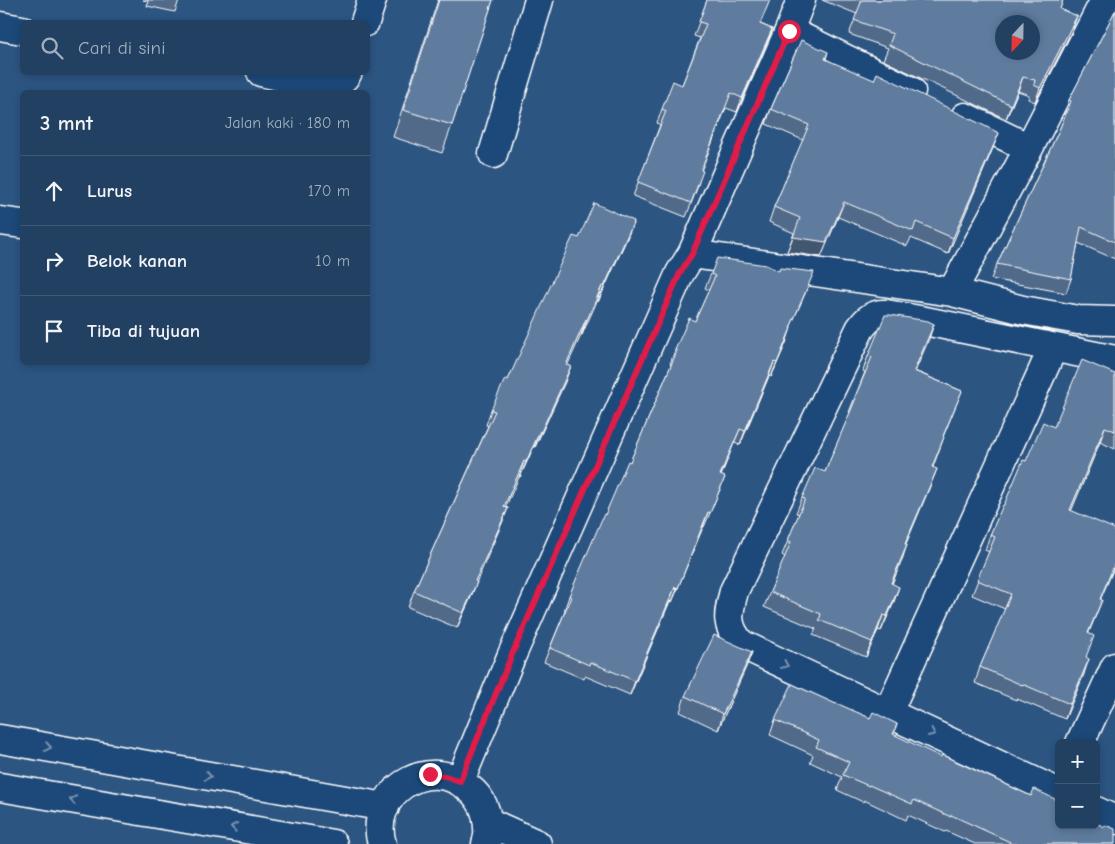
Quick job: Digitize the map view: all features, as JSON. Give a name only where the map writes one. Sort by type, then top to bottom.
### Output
[{"type":"street","points":[[366,20],[372,0]]},
{"type":"street","points":[[493,154],[539,0]]},
{"type":"street","points":[[460,781],[511,657],[643,355],[680,273],[692,254],[801,0]]},
{"type":"street","points":[[952,292],[1105,0]]},
{"type":"street","points":[[0,26],[20,30]]},
{"type":"street","points":[[789,31],[1029,148]]},
{"type":"street","points":[[277,75],[319,83],[331,83],[340,80],[346,75]]},
{"type":"street","points":[[0,220],[20,224]]},
{"type":"street","points":[[692,254],[952,292],[1023,310],[1078,320],[1115,321]]},
{"type":"street","points":[[1055,791],[741,644],[734,636],[728,617],[734,591],[860,329],[873,315],[881,313],[925,320],[1115,360]]},
{"type":"street","points":[[888,712],[1053,348]]},
{"type":"street","points":[[1082,739],[1115,667]]},
{"type":"street","points":[[0,739],[385,807]]},
{"type":"street","points":[[382,844],[381,817],[390,797],[401,786],[414,778],[430,774],[460,781],[474,792],[484,806],[487,833],[537,844]]},
{"type":"street","points":[[0,787],[333,844]]},
{"type":"street","points":[[1100,813],[1115,820]]},
{"type":"building","points":[[439,0],[493,0],[452,125],[403,110]]},
{"type":"building","points":[[707,0],[770,0],[760,24],[772,29],[742,98],[731,93],[701,170],[703,171],[691,203],[638,182],[666,111],[662,109],[673,81],[682,85],[706,24],[699,22]]},
{"type":"building","points":[[862,0],[1063,0],[1060,9],[1077,16],[1040,88],[1034,85],[1035,80],[1023,77],[1011,105],[889,45],[893,34],[854,20]]},
{"type":"building","points":[[1115,11],[1115,242],[1081,227],[1071,279],[997,264],[1060,128],[1071,101],[1069,100]]},
{"type":"building","points":[[801,40],[828,52],[825,59],[874,80],[877,73],[999,133],[953,238],[916,222],[913,231],[844,202],[826,242],[793,237],[800,218],[774,207],[809,125],[771,109]]},
{"type":"building","points":[[594,203],[634,221],[604,287],[602,286],[586,319],[566,365],[571,366],[541,432],[526,462],[524,461],[504,507],[508,508],[475,581],[477,582],[463,613],[414,591],[495,411],[491,410],[505,379],[508,380],[573,236],[579,238]]},
{"type":"building","points":[[717,258],[766,265],[779,271],[780,268],[814,272],[777,363],[774,362],[745,431],[740,429],[720,475],[725,477],[710,513],[708,512],[678,588],[675,587],[635,681],[590,662],[589,665],[550,648],[571,597],[569,596],[628,461],[630,462],[689,318],[695,321],[715,276],[711,274]]},
{"type":"building","points":[[885,315],[928,321],[934,324],[914,371],[962,391],[932,467],[937,469],[905,544],[907,545],[891,583],[899,587],[887,616],[883,615],[872,642],[819,620],[821,614],[770,592],[791,542],[788,540],[805,499],[802,498],[815,468],[825,472],[872,357],[868,356]]},
{"type":"building","points":[[1082,360],[1115,374],[1115,431],[1105,427],[1070,510],[1115,529],[1115,563],[1088,633],[1094,636],[1086,657],[1089,659],[1070,704],[980,667],[1011,594],[977,580],[995,537],[990,535],[1023,460],[1026,461],[1043,422],[1054,427]]},
{"type":"building","points":[[714,635],[752,652],[723,714],[685,696]]},
{"type":"building","points":[[792,684],[870,718],[873,712],[897,724],[893,734],[941,757],[942,755],[1031,796],[1034,789],[1055,799],[1055,829],[1100,829],[1100,825],[1105,827],[1105,825],[1115,829],[1115,844],[1009,844],[1010,842],[951,815],[951,817],[914,800],[912,804],[843,775],[849,762],[816,747],[819,740],[775,720]]},
{"type":"route","points":[[430,774],[460,781],[511,657],[680,273],[692,254],[789,31]]}]
